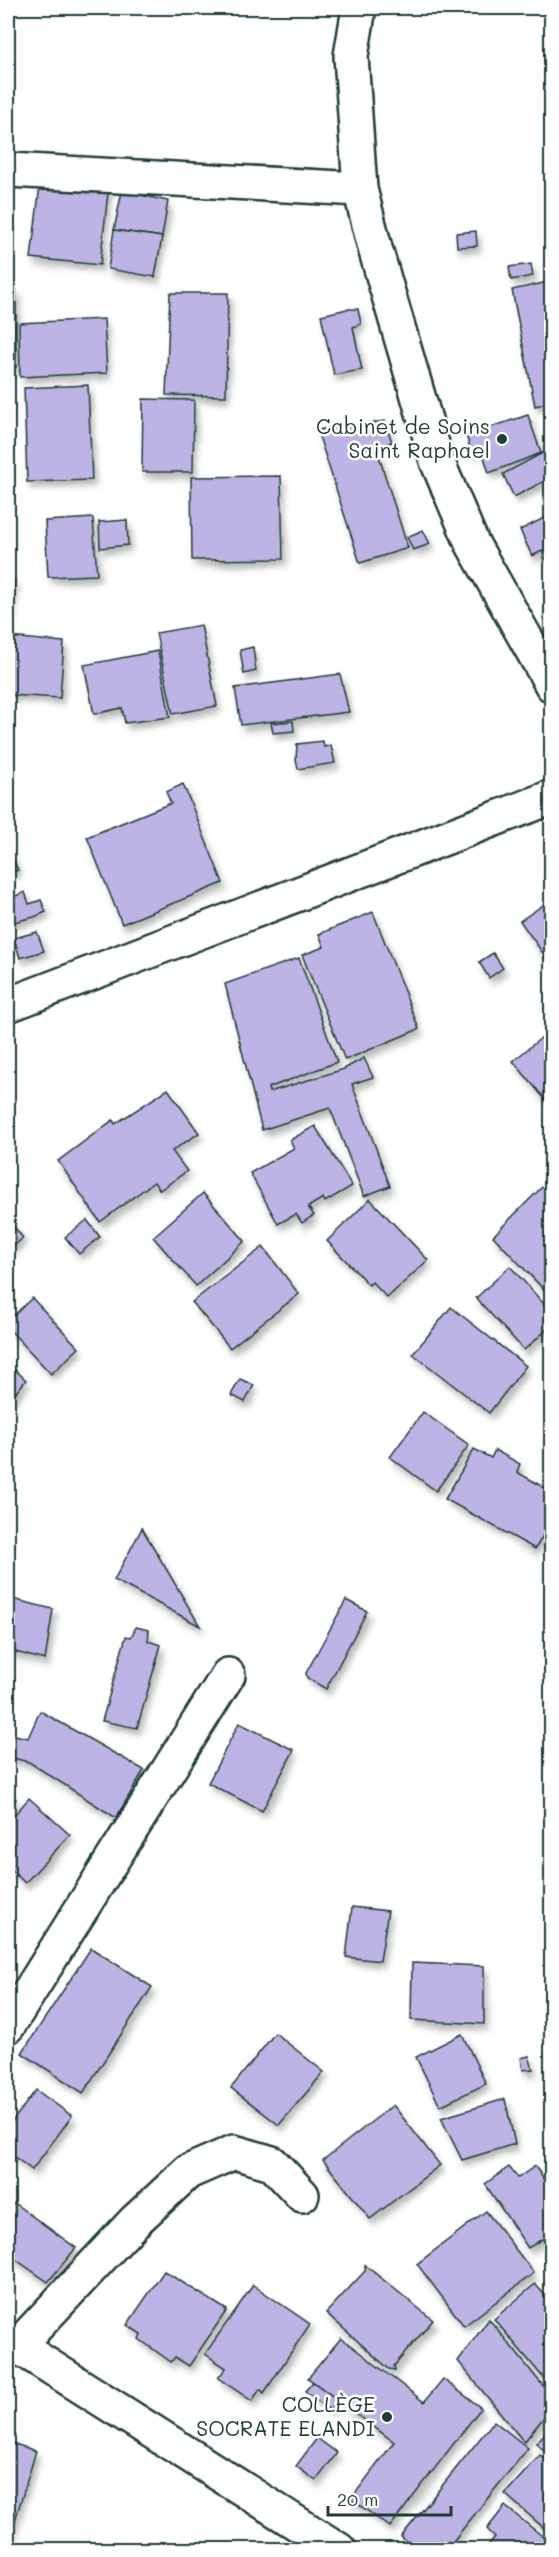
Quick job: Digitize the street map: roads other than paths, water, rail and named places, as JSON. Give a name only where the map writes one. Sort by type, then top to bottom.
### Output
[{"type":"street","points":[[359,8],[351,56],[360,189],[437,461],[472,543],[552,685]]},
{"type":"street","points":[[8,170],[360,189]]},
{"type":"street","points":[[8,1005],[552,797]]},
{"type":"street","points":[[8,2026],[228,1675]]},
{"type":"street","points":[[303,2194],[272,2163],[234,2152],[188,2172],[134,2222],[13,2343],[339,2550]]},
{"type":"place","name":"Cabinet de Soins Saint Raphael","points":[[502,439]]},
{"type":"place","name":"COLLÈGE SOCRATE ELANDI","points":[[387,2417]]}]
